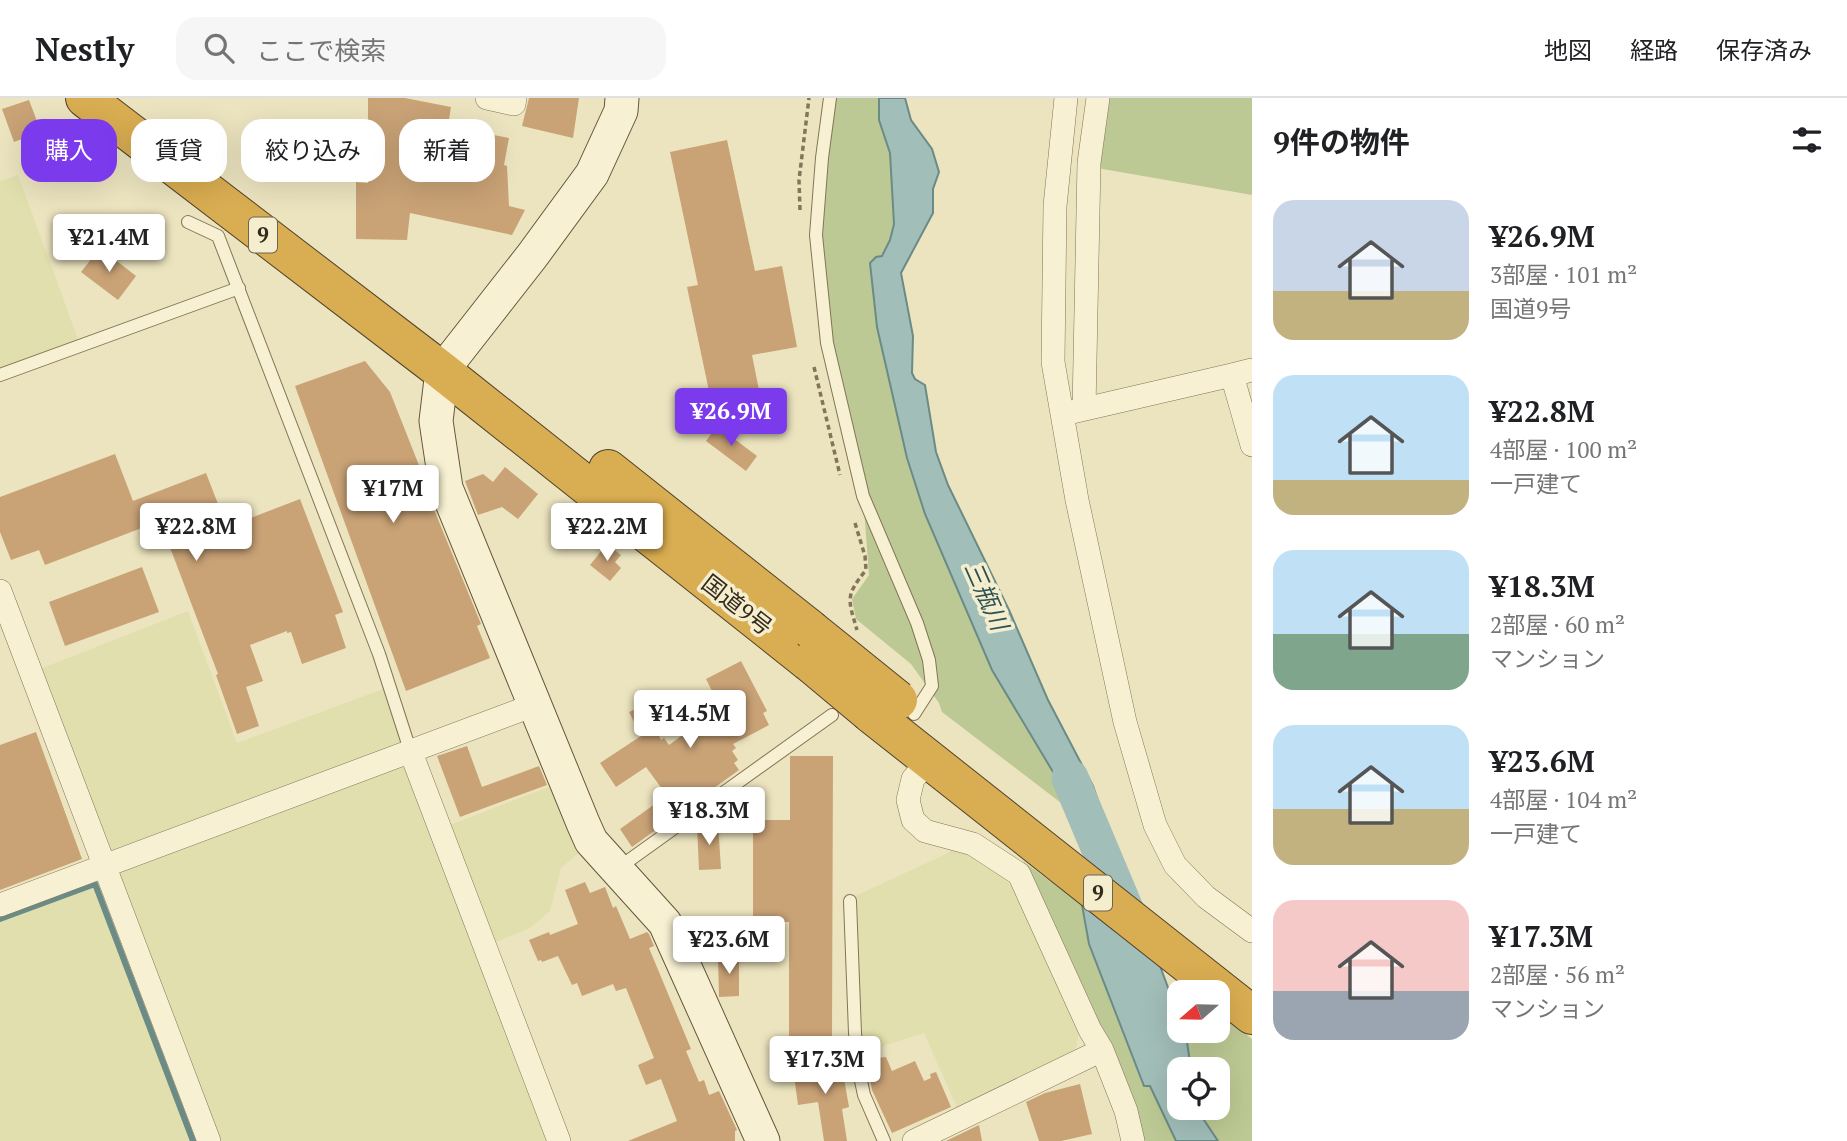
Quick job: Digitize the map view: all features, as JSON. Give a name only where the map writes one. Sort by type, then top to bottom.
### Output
[{"type":"highway","name":"国道9号","points":[[85,98],[449,362]]},
{"type":"highway","name":"国道9号","points":[[123,98],[223,172],[449,362],[894,709],[944,756],[1184,929],[1236,986],[1252,1015]]},
{"type":"highway","name":"国道9号","points":[[944,756],[975,795],[1236,986]]},
{"type":"street","points":[[487,98],[514,104],[515,98]]},
{"type":"street","points":[[622,98],[621,111],[592,174],[449,362],[436,421],[446,488],[591,841],[665,923],[762,1141]]},
{"type":"street","points":[[1066,98],[1055,206],[1053,362],[1077,500],[1125,722],[1154,825],[1175,865],[1206,897],[1252,931]]},
{"type":"street","points":[[1084,409],[1090,163],[1098,98]]},
{"type":"street","points":[[1061,415],[1242,373],[1252,445]]},
{"type":"street","points":[[0,591],[209,1141]]},
{"type":"street","points":[[0,905],[534,705]]},
{"type":"street","points":[[410,750],[559,1141]]},
{"type":"street","points":[[944,756],[913,779],[908,800],[913,820],[925,831],[973,844],[1019,874],[1090,1030],[1102,1050],[1126,1111],[1133,1141]]},
{"type":"street","points":[[914,1141],[1102,1050]]},
{"type":"lane","points":[[830,98],[816,235],[827,343],[863,496],[917,623],[929,660],[932,686],[894,709]]},
{"type":"lane","points":[[188,222],[218,236],[379,654],[410,750]]},
{"type":"lane","points":[[0,375],[239,288]]},
{"type":"lane","points":[[616,869],[832,715]]},
{"type":"lane","points":[[850,901],[855,1032],[860,1076],[864,1095],[884,1141]]},
{"type":"shaded area","points":[[18,175],[79,342],[0,369],[0,181]]},
{"type":"shaded area","points":[[188,611],[237,743],[386,688],[402,746],[114,858],[40,669]]},
{"type":"shaded area","points":[[401,756],[551,1141],[215,1141],[115,866]]},
{"type":"shaded area","points":[[559,783],[588,845],[561,868],[550,911],[530,928],[491,944],[447,826]]},
{"type":"shaded area","points":[[955,847],[972,853],[999,872],[1011,886],[1079,1031],[1076,1049],[959,1112],[924,1033],[861,1053],[853,897],[946,854]]},
{"type":"shaded area","points":[[97,878],[197,1141],[0,1141],[0,910]]},
{"type":"green space","points":[[834,98],[879,98],[879,120],[890,153],[894,224],[882,257],[876,257],[870,263],[877,327],[968,612],[992,670],[1068,797],[1073,812],[942,712],[939,703],[911,664],[856,619],[852,599],[869,575],[861,469],[830,338],[822,275],[821,205]]},
{"type":"green space","points":[[1103,98],[1252,98],[1252,195],[1097,168]]},
{"type":"green space","points":[[1023,861],[1082,905],[1089,944],[1144,1086],[1150,1086],[1176,1141],[1140,1141],[1065,953]]},
{"type":"green space","points":[[1230,1022],[1252,1039],[1252,1141],[1218,1141],[1204,1120],[1230,1120],[1230,1057],[1189,1057],[1186,1043],[1230,1043]]},
{"type":"water","points":[[879,98],[905,98],[911,120],[932,149],[939,172],[933,189],[933,213],[901,273],[913,336],[912,373],[915,379],[925,385],[936,452],[948,485],[1009,610],[1048,700],[1093,786],[1112,842],[1073,812],[1068,797],[992,670],[925,514],[907,458],[877,327],[870,263],[876,257],[882,256],[894,224],[890,153],[879,120]]},
{"type":"water","points":[[1082,905],[1160,966],[1167,985],[1167,1043],[1187,1043],[1189,1057],[1167,1057],[1167,1120],[1204,1120],[1218,1141],[1176,1141],[1150,1086],[1144,1086],[1089,944]]},
{"type":"building","points":[[368,98],[405,98],[451,107],[449,119],[399,119],[399,182],[495,182],[495,135],[509,138],[504,165],[507,166],[509,206],[525,210],[512,235],[410,213],[407,240],[356,239],[356,182],[385,182],[385,119],[368,119]]},
{"type":"building","points":[[529,98],[579,98],[573,138],[522,126]]},
{"type":"building","points":[[29,100],[36,119],[21,119],[21,139],[14,142],[2,109]]},
{"type":"building","points":[[727,140],[755,271],[782,266],[797,347],[752,355],[762,405],[750,408],[752,417],[716,424],[687,287],[698,285],[670,152]]},
{"type":"building","points":[[100,248],[136,276],[118,300],[81,272]]},
{"type":"building","points":[[365,361],[390,392],[426,483],[428,495],[481,624],[477,626],[490,658],[406,691],[295,386]]},
{"type":"building","points":[[717,426],[757,456],[746,471],[706,441]]},
{"type":"building","points":[[115,454],[133,501],[206,473],[227,527],[300,499],[343,612],[335,615],[346,648],[302,664],[291,632],[287,631],[250,645],[263,681],[246,687],[259,726],[237,734],[216,675],[218,674],[160,521],[45,565],[39,550],[11,560],[0,532],[0,497]]},
{"type":"building","points":[[505,467],[538,494],[518,519],[502,507],[478,515],[465,481],[483,474],[493,482]]},
{"type":"building","points":[[607,544],[621,555],[615,562],[621,568],[610,581],[590,565]]},
{"type":"building","points":[[142,567],[159,612],[65,646],[49,602]]},
{"type":"building","points":[[741,661],[767,711],[763,713],[769,725],[733,744],[736,748],[732,751],[738,760],[734,763],[739,770],[632,847],[620,829],[662,799],[660,796],[665,793],[646,767],[616,787],[600,763],[641,736],[629,712],[644,705],[661,740],[664,738],[669,745],[695,726],[687,709],[714,695],[706,679]]},
{"type":"building","points":[[36,732],[82,859],[0,890],[0,745]]},
{"type":"building","points":[[467,746],[482,787],[539,766],[547,785],[460,817],[437,756]]},
{"type":"building","points":[[790,756],[833,756],[832,1037],[789,1037],[789,922],[753,922],[753,820],[790,820]]},
{"type":"building","points":[[718,823],[721,869],[699,870],[697,824]]},
{"type":"building","points":[[585,882],[590,893],[605,887],[630,939],[647,932],[649,934],[654,946],[649,948],[691,1049],[686,1051],[699,1082],[704,1080],[709,1095],[719,1091],[737,1130],[735,1141],[628,1141],[677,1121],[661,1079],[646,1085],[638,1065],[654,1058],[626,988],[616,991],[613,984],[582,996],[577,983],[572,985],[558,956],[538,961],[529,940],[578,924],[565,890]]},
{"type":"building","points":[[718,956],[739,956],[739,996],[719,997]]},
{"type":"building","points":[[886,1057],[892,1071],[915,1061],[924,1081],[936,1072],[951,1107],[892,1133],[872,1090],[867,1059]]},
{"type":"building","points":[[841,1062],[849,1107],[842,1109],[847,1141],[824,1141],[818,1102],[798,1105],[793,1068]]},
{"type":"building","points":[[1080,1084],[1092,1134],[1061,1141],[1039,1141],[1026,1102],[1045,1093]]},
{"type":"building","points":[[979,1125],[982,1141],[946,1141]]},
{"type":"waterway","name":"三瓶川","points":[[1070,778],[1133,928]]},
{"type":"waterway","points":[[0,919],[95,884],[193,1141]]}]
